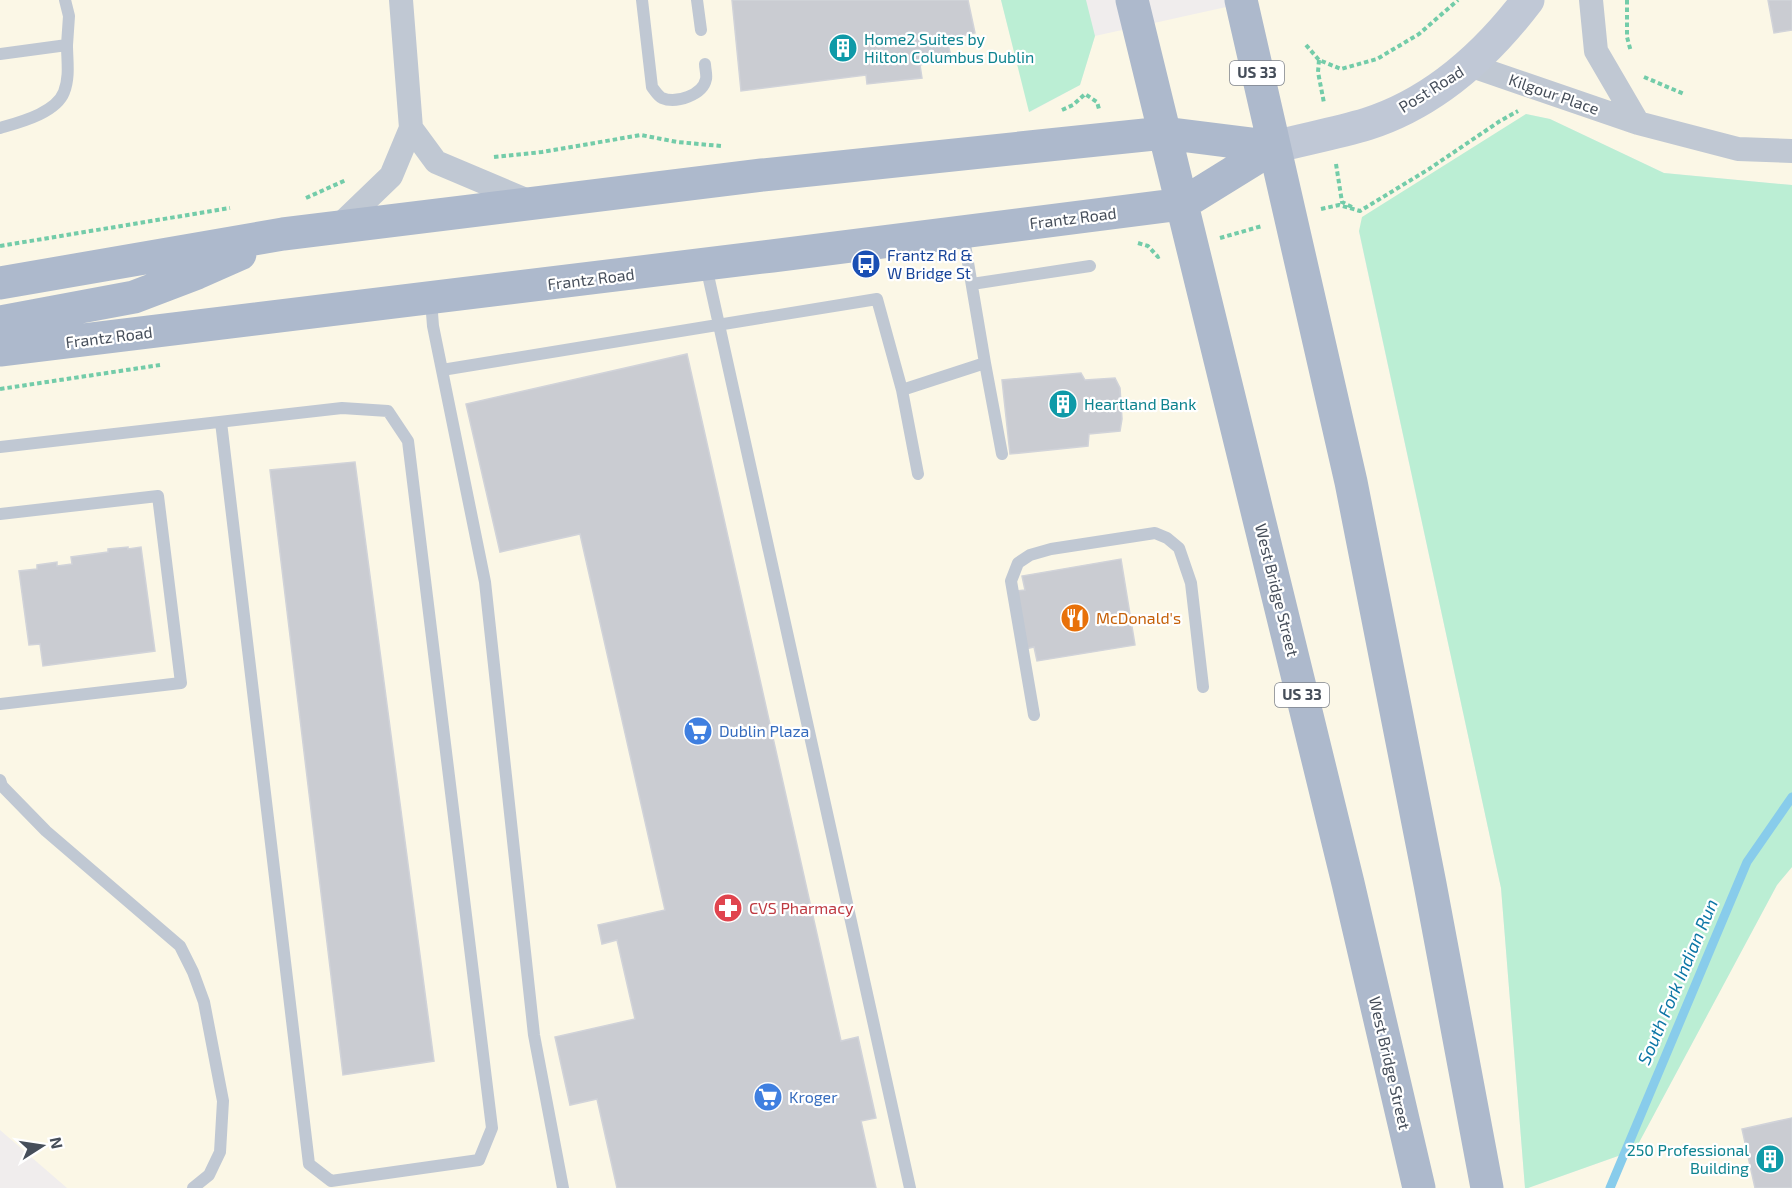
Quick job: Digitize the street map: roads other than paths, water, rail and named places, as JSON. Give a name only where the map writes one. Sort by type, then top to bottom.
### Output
[{"type":"main road","name":"US 33","points":[[1132,0],[1164,133]]},
{"type":"main road","name":"US 33","points":[[1241,0],[1351,482],[1487,1188]]},
{"type":"main road","name":"Post Road","points":[[1274,147],[1368,124],[1401,111],[1469,65],[1528,0]]},
{"type":"main road","points":[[0,283],[283,234],[762,175],[1164,133],[1274,147]]},
{"type":"main road","name":"West Bridge Street","points":[[1164,133],[1345,872],[1419,1188]]},
{"type":"main road","points":[[1182,204],[1274,147]]},
{"type":"main road","name":"Frantz Road","points":[[0,350],[431,299],[1182,204]]},
{"type":"main road","points":[[0,322],[134,297],[197,273],[283,234]]},
{"type":"street","points":[[337,228],[391,176],[411,128],[401,0]]},
{"type":"street","name":"Kilgour Place","points":[[1591,0],[1596,51],[1638,123]]},
{"type":"street","name":"Kilgour Place","points":[[1469,65],[1638,123],[1738,149],[1792,151]]},
{"type":"street","points":[[411,128],[436,162],[533,203]]},
{"type":"lane","points":[[0,128],[45,113],[64,94],[68,71],[69,16],[65,0]]},
{"type":"lane","points":[[642,0],[652,87],[660,97],[670,100],[682,99],[693,94],[702,87],[706,79],[705,64]]},
{"type":"lane","points":[[697,0],[701,30]]},
{"type":"lane","points":[[0,54],[67,45]]},
{"type":"lane","points":[[963,232],[1002,454]]},
{"type":"lane","points":[[706,265],[910,1188]]},
{"type":"lane","points":[[972,284],[1090,266]]},
{"type":"lane","points":[[442,370],[878,298],[902,390],[918,474]]},
{"type":"lane","points":[[431,299],[433,326],[485,582],[534,1035],[563,1188]]},
{"type":"lane","points":[[902,390],[985,363]]},
{"type":"lane","points":[[0,447],[342,408],[388,411],[408,441],[492,1128],[478,1160],[331,1181],[309,1164],[221,422]]},
{"type":"lane","points":[[0,514],[158,496],[180,683],[0,704]]},
{"type":"lane","points":[[1034,715],[1011,581],[1018,563],[1030,555],[1051,549],[1108,538],[1155,533],[1167,538],[1179,548],[1191,583],[1203,687]]},
{"type":"lane","points":[[0,780],[2,786],[46,831],[180,946],[193,972],[204,1002],[223,1101],[220,1152],[209,1175],[194,1188]]},
{"type":"waterway","name":"South Fork Indian Run","points":[[1610,1188],[1747,862],[1792,797]]},
{"type":"place","name":"Home2 Suites by Hilton Columbus Dublin","points":[[843,48]]},
{"type":"place","name":"Frantz Rd & W Bridge St","points":[[866,264]]},
{"type":"place","name":"Heartland Bank","points":[[1063,404]]},
{"type":"place","name":"McDonald's","points":[[1075,618]]},
{"type":"place","name":"Dublin Plaza","points":[[698,731]]},
{"type":"place","name":"CVS Pharmacy","points":[[728,908]]},
{"type":"place","name":"Kroger","points":[[768,1097]]},
{"type":"place","name":"250 Professional Building","points":[[1770,1159]]}]
